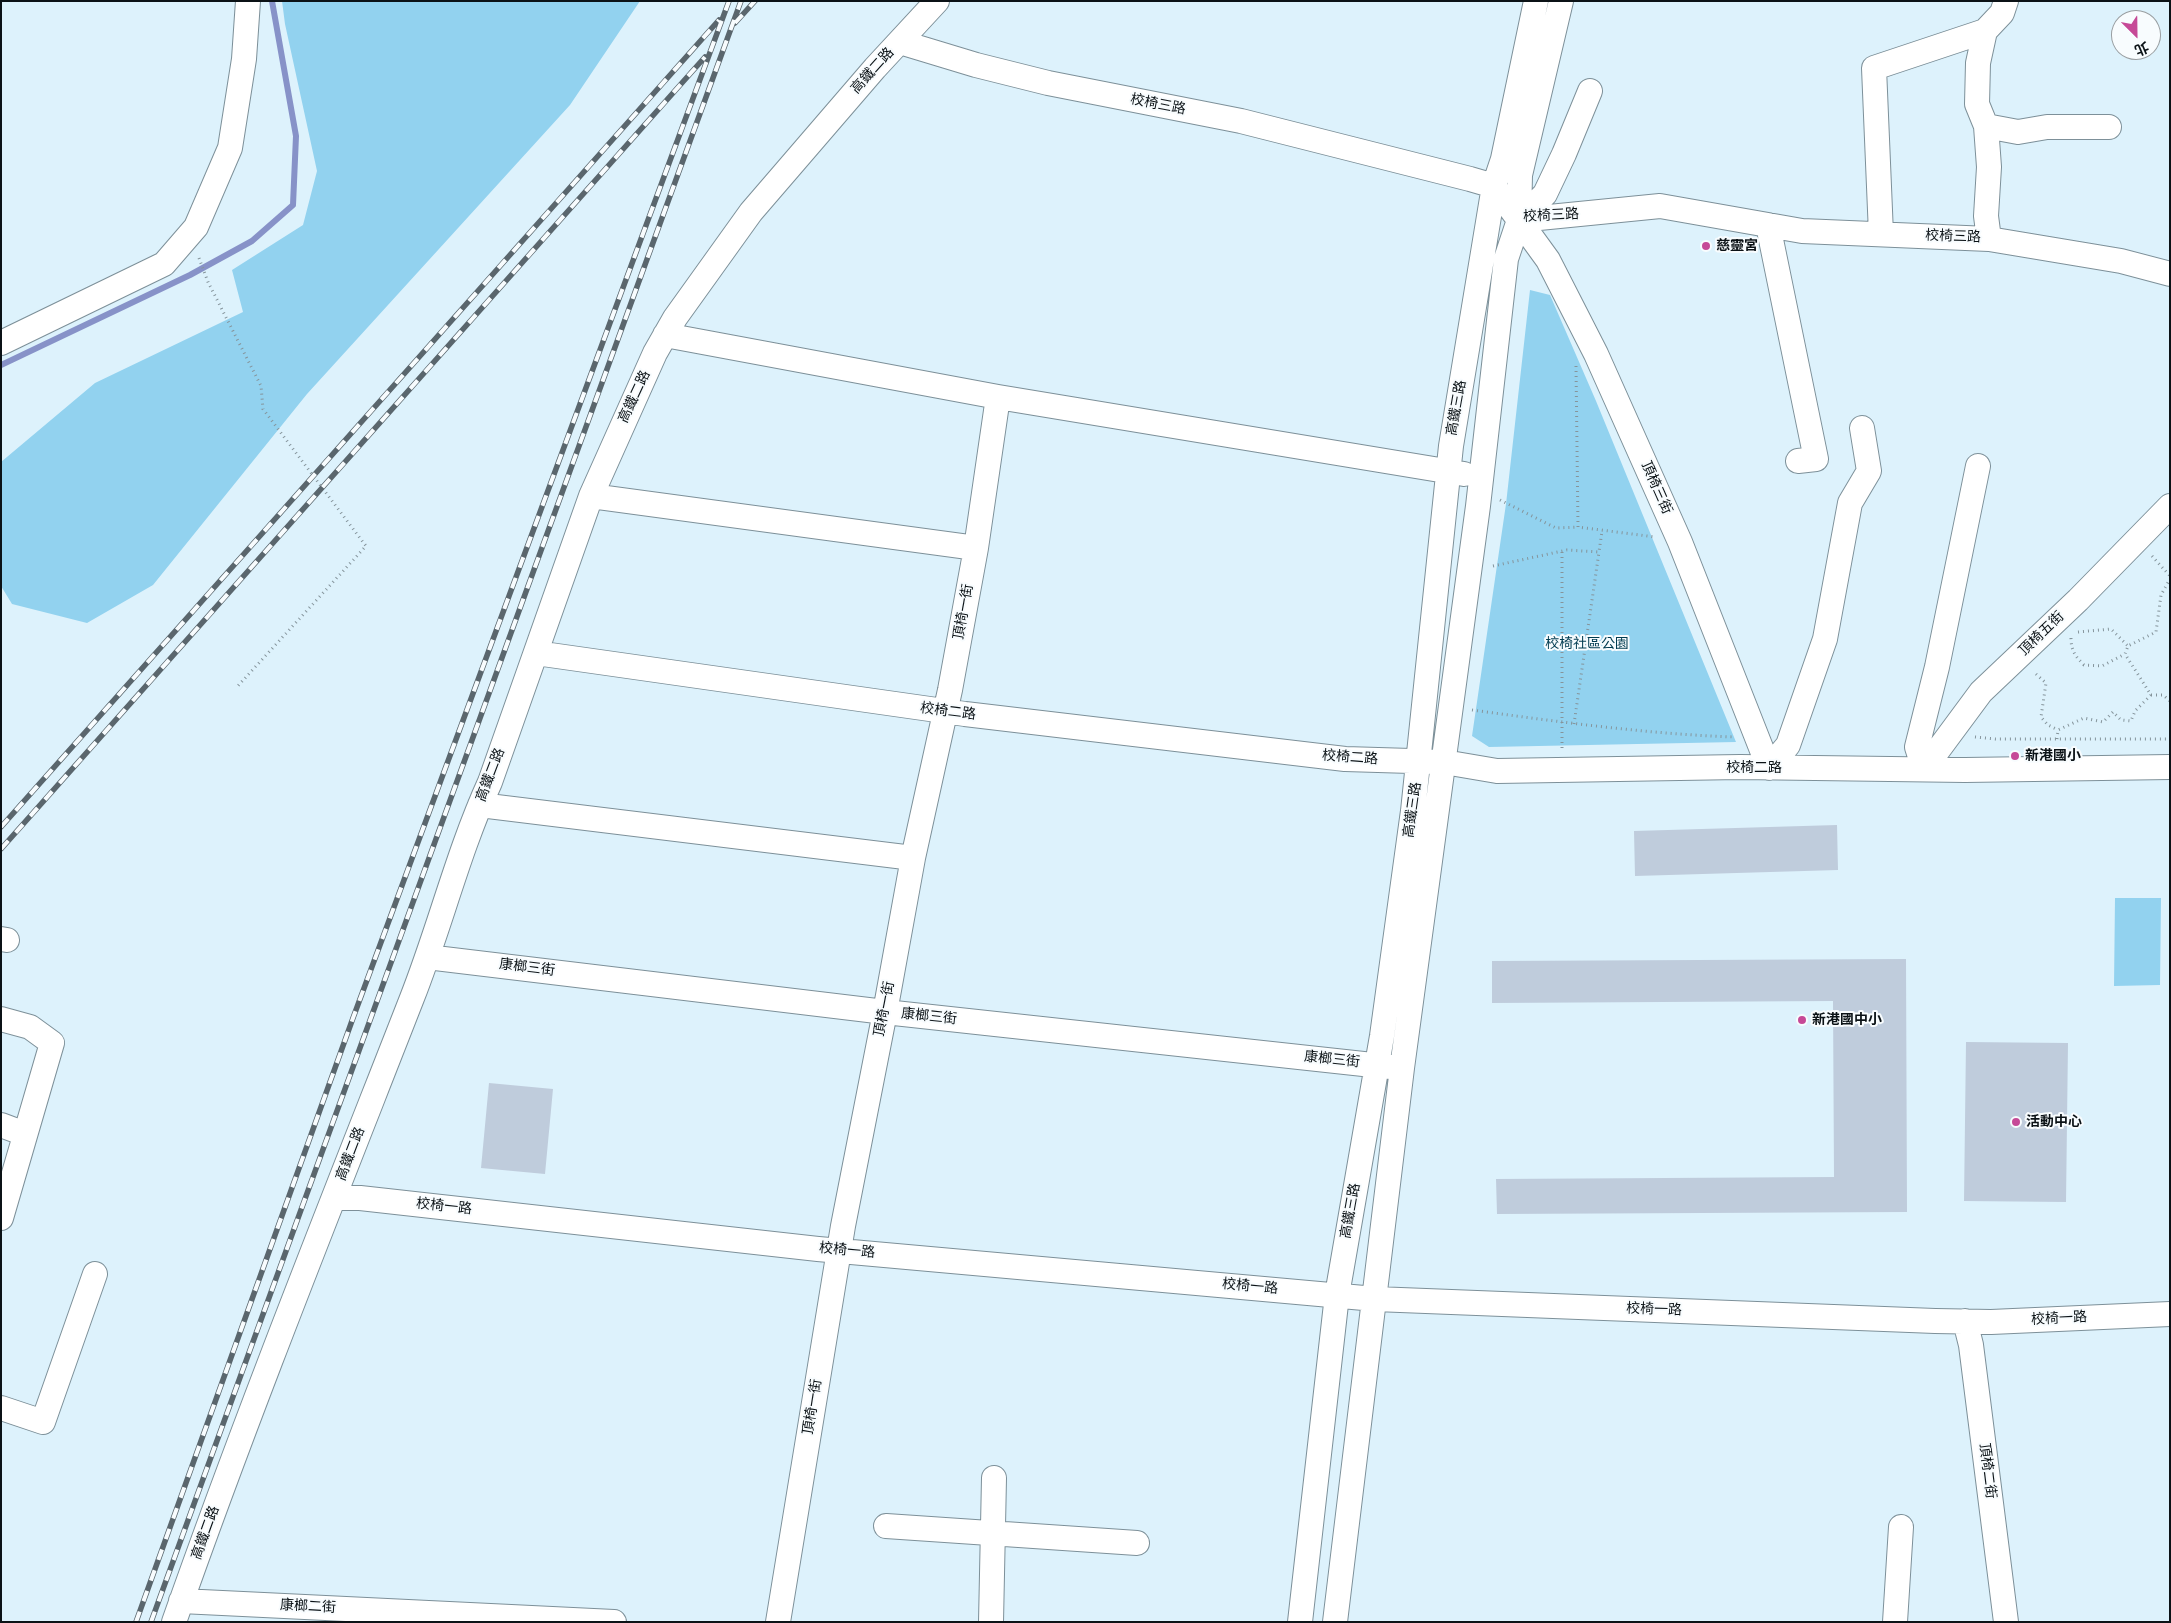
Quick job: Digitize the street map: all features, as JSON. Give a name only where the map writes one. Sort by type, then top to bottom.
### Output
[{"type":"street","points":[[1,343],[164,264],[196,227],[230,148],[244,59],[248,1]]},
{"type":"street","name":"高鐵二路","points":[[178,1611],[257,1395],[427,957],[590,496],[665,335],[675,318],[751,212],[937,1]]},
{"type":"street","name":"高鐵三路","points":[[1300,1622],[1337,1295],[1382,1036],[1419,762],[1448,471],[1494,186],[1503,159],[1536,1]]},
{"type":"street","name":"高鐵三路","points":[[1335,1622],[1402,1068],[1481,478],[1506,259],[1519,220],[1520,175],[1560,1]]},
{"type":"street","points":[[1989,239],[1986,216],[1989,167],[1986,126],[1977,104],[1978,63],[1986,31],[2002,13],[2006,1]]},
{"type":"street","points":[[1881,234],[1874,68],[1986,31]]},
{"type":"street","name":"校椅三路","points":[[900,42],[1048,83],[1241,121],[1494,186],[1519,220],[1660,206],[1802,231],[1989,239],[2121,261],[2170,274]]},
{"type":"street","points":[[1519,220],[1545,194],[1590,91]]},
{"type":"street","points":[[1986,126],[2018,132],[2047,128],[2109,127]]},
{"type":"street","name":"頂椅三街","points":[[1519,220],[1548,260],[1596,354],[1680,542],[1769,768]]},
{"type":"street","points":[[1768,225],[1816,459],[1798,461]]},
{"type":"street","points":[[665,335],[998,397],[1481,478]]},
{"type":"street","name":"頂椅一街","points":[[778,1622],[839,1250],[913,858],[976,548],[998,397]]},
{"type":"street","points":[[1769,768],[1788,745],[1825,639],[1850,503],[1869,471],[1862,428]]},
{"type":"street","points":[[1924,769],[1917,747],[1937,667],[1978,466]]},
{"type":"street","points":[[590,496],[976,548]]},
{"type":"street","name":"頂椅五街","points":[[1924,769],[1981,692],[2078,600],[2170,506]]},
{"type":"street","name":"校椅二路","points":[[536,653],[944,711],[1345,759],[1444,762],[1497,771],[2170,767]]},
{"type":"street","points":[[480,805],[913,858]]},
{"type":"street","name":"康榔三街","points":[[427,957],[885,1012],[1402,1068]]},
{"type":"street","points":[[1,1019],[30,1027],[52,1043],[1,1218]]},
{"type":"street","points":[[1,1125],[25,1134]]},
{"type":"street","name":"校椅一路","points":[[334,1198],[360,1198],[839,1250],[1375,1299],[1965,1322],[2170,1314]]},
{"type":"street","points":[[1,1408],[44,1422],[95,1274]]},
{"type":"street","name":"頂椅二街","points":[[1965,1322],[1971,1345],[2006,1622]]},
{"type":"street","points":[[991,1622],[994,1478]]},
{"type":"street","points":[[886,1526],[1137,1543]]},
{"type":"street","points":[[1895,1622],[1901,1527]]},
{"type":"street","name":"康榔二街","points":[[178,1611],[614,1622]]},
{"type":"path","points":[[197,253],[208,282],[261,386],[263,409],[366,546],[236,688]]},
{"type":"path","points":[[1576,364],[1578,527]]},
{"type":"path","points":[[1496,498],[1556,528],[1578,527],[1663,538]]},
{"type":"path","points":[[1574,724],[1602,531]]},
{"type":"path","points":[[1487,567],[1562,551],[1599,552]]},
{"type":"path","points":[[1562,551],[1562,753]]},
{"type":"path","points":[[2071,638],[2071,647],[2076,657],[2084,666],[2102,666],[2125,654],[2128,646],[2156,632],[2160,595],[2170,578],[2152,556]]},
{"type":"path","points":[[2076,632],[2111,629],[2128,646]]},
{"type":"path","points":[[2125,654],[2151,695]]},
{"type":"path","points":[[2036,674],[2046,683],[2041,717],[2048,725],[2058,730]]},
{"type":"path","points":[[2058,730],[2084,718],[2103,722],[2113,712],[2121,720],[2131,721],[2136,711],[2151,695],[2163,695],[2170,701]]},
{"type":"path","points":[[1469,709],[1562,723],[1689,735],[1740,737]]},
{"type":"path","points":[[2057,739],[2058,730]]},
{"type":"path","points":[[1974,737],[2170,739]]},
{"type":"green space","points":[[282,1],[640,1],[570,105],[307,394],[153,585],[87,623],[12,604],[1,586],[1,462],[95,383],[243,312],[232,270],[303,225],[317,171],[285,24]]},
{"type":"green space","name":"校椅社區公園","points":[[1530,290],[1550,295],[1596,401],[1736,742],[1489,747],[1472,736],[1506,504]]},
{"type":"green space","points":[[2115,898],[2161,898],[2160,985],[2114,986]]},
{"type":"building","points":[[1837,825],[1838,870],[1635,876],[1634,831]]},
{"type":"building","points":[[1906,959],[1907,1212],[1497,1214],[1496,1179],[1834,1177],[1833,1001],[1492,1003],[1492,961]]},
{"type":"building","name":"活動中心","points":[[1966,1042],[2068,1043],[2066,1202],[1964,1201]]},
{"type":"building","points":[[489,1083],[553,1089],[545,1174],[481,1168]]},
{"type":"waterway","points":[[1,365],[190,275],[252,241],[293,205],[296,136],[272,1]]},
{"type":"railway","points":[[136,1622],[353,1018],[729,1]]},
{"type":"railway","points":[[151,1622],[741,1]]},
{"type":"railway","points":[[735,23],[755,1]]},
{"type":"railway","points":[[1,827],[719,20]]},
{"type":"railway","points":[[1,849],[705,57]]},
{"type":"place","name":"慈靈宮","points":[[1706,246]]},
{"type":"place","name":"新港國小","points":[[2015,756]]},
{"type":"place","name":"新港國中小","points":[[1802,1020]]},
{"type":"place","name":"活動中心","points":[[2016,1122]]}]
